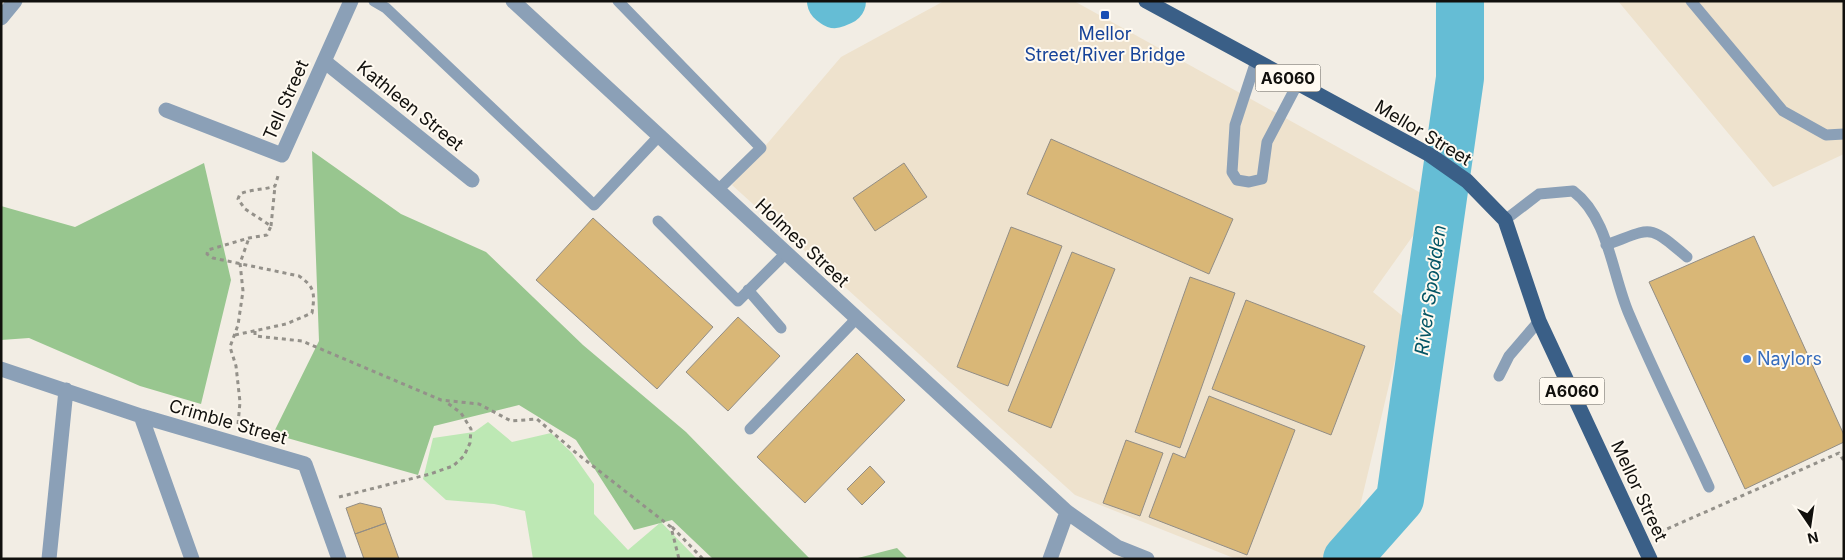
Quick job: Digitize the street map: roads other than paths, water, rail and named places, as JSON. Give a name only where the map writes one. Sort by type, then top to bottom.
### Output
[{"type":"main road","name":"Mellor Street","points":[[1146,1],[1430,155],[1467,181],[1505,220],[1539,321],[1650,559]]},
{"type":"street","points":[[1,18],[14,1]]},
{"type":"street","name":"Tell Street","points":[[166,110],[282,155],[351,1]]},
{"type":"street","name":"Holmes Street","points":[[519,3],[659,136],[1067,512],[1117,547],[1147,559]]},
{"type":"street","name":"Kathleen Street","points":[[324,61],[472,180]]},
{"type":"street","name":"Crimble Street","points":[[1,368],[141,416],[305,464],[339,559]]},
{"type":"street","points":[[49,559],[66,390]]},
{"type":"street","points":[[141,416],[192,559]]},
{"type":"street","points":[[1050,559],[1067,512]]},
{"type":"lane","points":[[374,1],[386,8],[594,205],[659,136]]},
{"type":"lane","points":[[618,1],[761,148],[718,190]]},
{"type":"lane","points":[[1691,1],[1783,111],[1826,135],[1844,134]]},
{"type":"lane","points":[[1256,61],[1235,126],[1232,172],[1238,180],[1249,182],[1262,180],[1267,142],[1298,83]]},
{"type":"lane","points":[[1505,220],[1539,194],[1573,191],[1585,200],[1606,245],[1628,314],[1709,488]]},
{"type":"lane","points":[[658,220],[738,301],[786,253]]},
{"type":"lane","points":[[1606,245],[1647,230],[1658,233],[1687,257]]},
{"type":"lane","points":[[748,290],[781,328]]},
{"type":"lane","points":[[750,429],[857,318]]},
{"type":"lane","points":[[1499,376],[1509,356],[1539,321]]},
{"type":"waterway","name":"River Spodden","points":[[831,1],[835,4],[842,1]]},
{"type":"waterway","name":"River Spodden","points":[[1347,559],[1400,499],[1460,78],[1460,1]]},
{"type":"place","name":"Mellor Street/River Bridge","points":[[1105,15]]},
{"type":"place","name":"Naylors","points":[[1747,359]]}]
